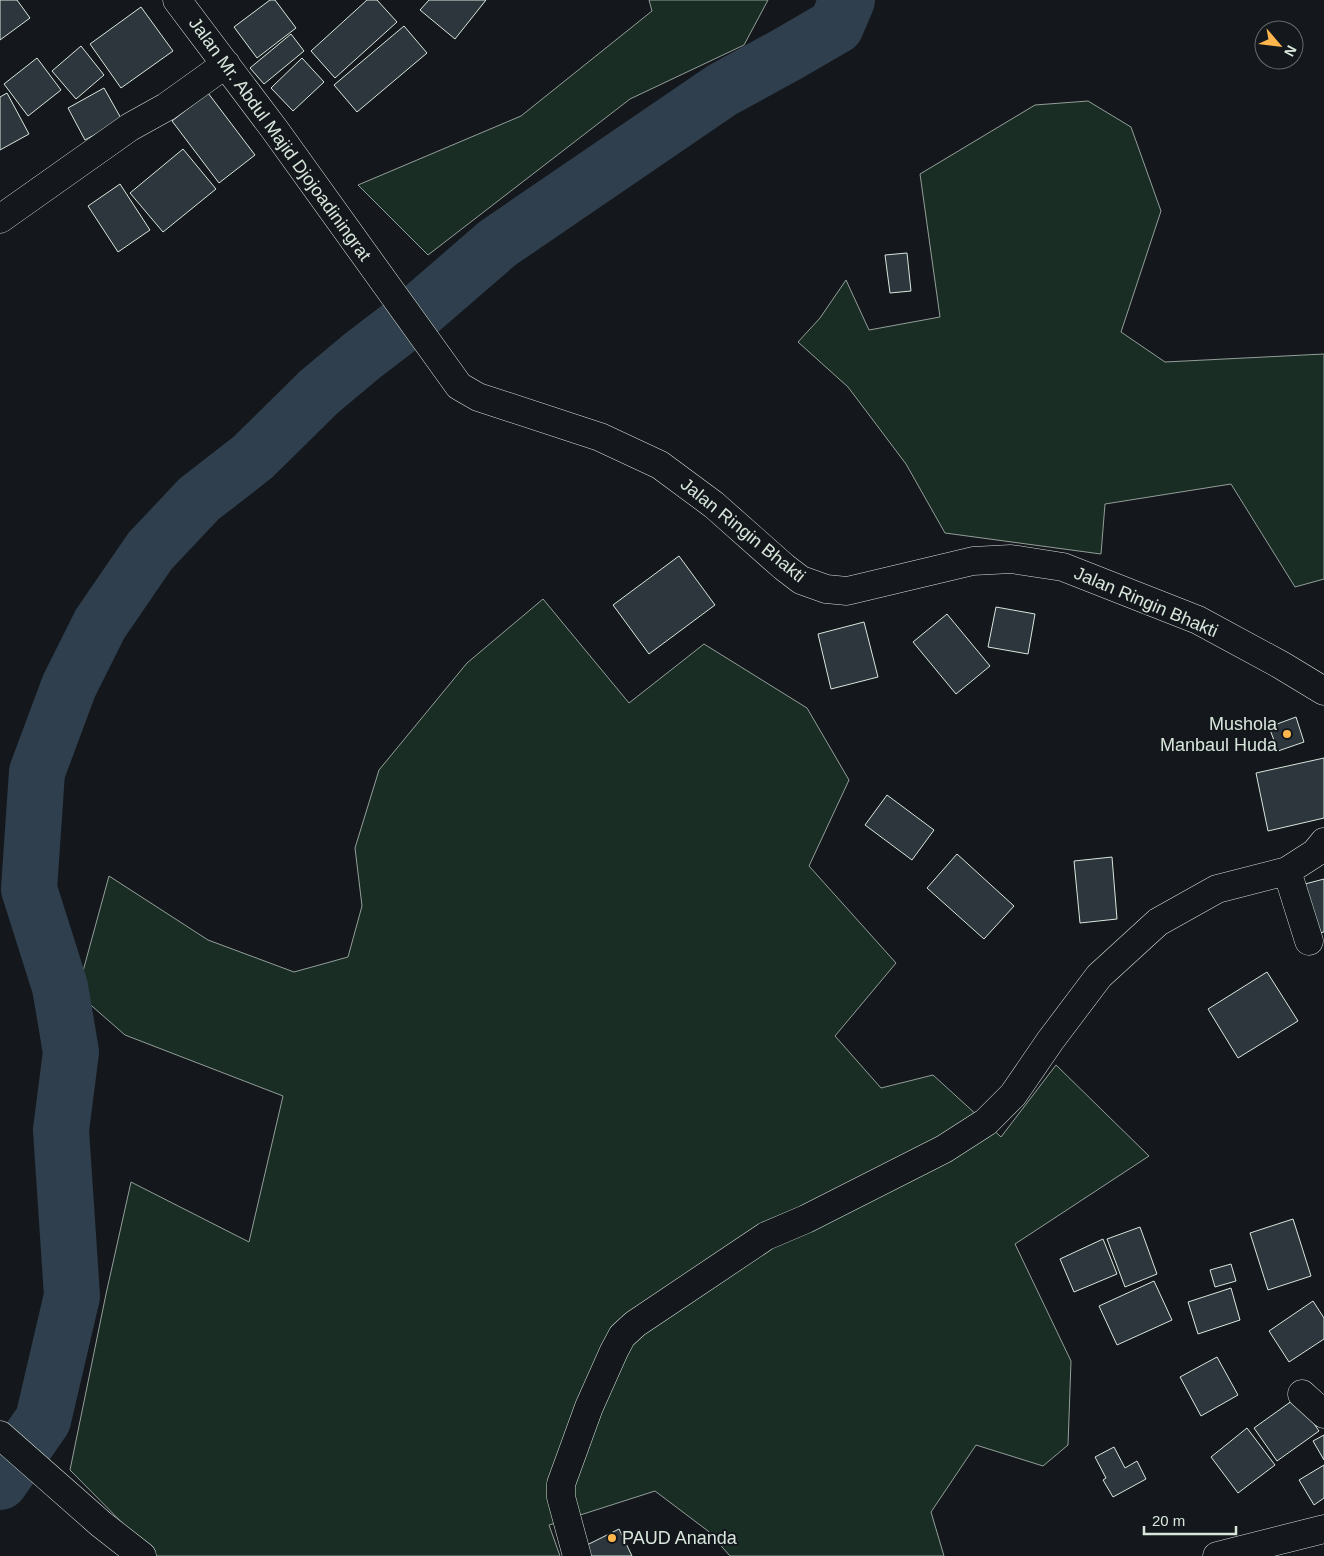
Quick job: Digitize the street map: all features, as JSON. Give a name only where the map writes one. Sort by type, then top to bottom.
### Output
[{"type":"street","name":"Jalan Mr. Abdul Majid Djojoadiningrat","points":[[177,0],[226,64],[382,279]]},
{"type":"street","points":[[0,219],[130,127],[166,107],[226,64]]},
{"type":"street","name":"Jalan Ringin Bhakti","points":[[382,279],[459,386],[478,398],[519,409],[600,437],[660,465],[714,505],[801,580],[826,589],[847,591],[973,562],[1011,559],[1063,568],[1198,620],[1324,691]]},
{"type":"street","points":[[577,1556],[561,1497],[561,1484],[589,1407],[622,1336],[635,1324],[766,1236],[806,1219],[944,1149],[986,1122],[1012,1095],[1098,976],[1158,922],[1217,889],[1287,871],[1315,853],[1324,842]]},
{"type":"street","points":[[1287,871],[1308,941]]},
{"type":"street","points":[[1302,1394],[1324,1414]]},
{"type":"street","points":[[1,1436],[102,1524],[142,1556]]},
{"type":"street","points":[[1217,1556],[1324,1529]]},
{"type":"green space","points":[[649,0],[768,0],[744,45],[630,99],[428,255],[358,185],[521,116],[652,11]]},
{"type":"green space","points":[[1088,101],[1131,127],[1161,211],[1121,332],[1165,362],[1324,354],[1324,579],[1295,587],[1231,484],[1105,504],[1101,554],[945,533],[906,464],[848,387],[798,342],[820,318],[846,280],[869,330],[940,317],[920,174],[1035,105]]},
{"type":"green space","points":[[543,599],[629,703],[704,644],[807,708],[849,780],[809,866],[896,963],[835,1036],[881,1088],[933,1075],[1001,1137],[1056,1065],[1149,1156],[1015,1244],[1071,1361],[1068,1445],[1043,1466],[976,1445],[931,1512],[944,1556],[730,1556],[708,1531],[655,1491],[549,1525],[560,1556],[155,1556],[70,1470],[131,1182],[249,1242],[283,1096],[125,1035],[77,993],[109,876],[208,940],[294,972],[348,957],[362,906],[355,848],[379,770],[467,663]]},
{"type":"building","points":[[0,0],[17,0],[30,18],[0,40]]},
{"type":"building","points":[[270,0],[275,0],[296,28],[257,58],[234,27]]},
{"type":"building","points":[[367,0],[377,0],[397,22],[335,78],[311,51]]},
{"type":"building","points":[[429,0],[486,0],[455,39],[420,10]]},
{"type":"building","points":[[141,7],[173,51],[121,88],[90,44]]},
{"type":"building","points":[[404,26],[427,53],[357,112],[334,85]]},
{"type":"building","points":[[291,34],[304,51],[264,84],[250,68]]},
{"type":"building","points":[[81,46],[104,75],[76,99],[52,71]]},
{"type":"building","points":[[37,58],[61,90],[28,116],[4,84]]},
{"type":"building","points":[[302,58],[324,82],[293,111],[271,88]]},
{"type":"building","points":[[104,88],[122,120],[85,140],[68,108]]},
{"type":"building","points":[[7,93],[29,134],[0,150],[0,97]]},
{"type":"building","points":[[208,93],[255,155],[219,183],[172,121]]},
{"type":"building","points":[[183,149],[216,189],[163,232],[130,193]]},
{"type":"building","points":[[120,184],[150,230],[118,252],[88,206]]},
{"type":"building","points":[[907,253],[911,291],[890,293],[885,255]]},
{"type":"building","points":[[679,556],[715,605],[649,654],[613,605]]},
{"type":"building","points":[[996,607],[1035,614],[1028,654],[988,647]]},
{"type":"building","points":[[947,614],[990,666],[956,694],[913,642]]},
{"type":"building","points":[[864,622],[878,677],[831,689],[818,634]]},
{"type":"building","name":"Mushola Manbaul Huda","points":[[1296,717],[1304,742],[1278,751],[1269,727]]},
{"type":"building","points":[[1324,758],[1324,818],[1268,831],[1256,773]]},
{"type":"building","points":[[887,795],[934,830],[912,860],[865,825]]},
{"type":"building","points":[[957,854],[1014,906],[984,939],[927,888]]},
{"type":"building","points":[[1112,857],[1117,919],[1080,923],[1074,861]]},
{"type":"building","points":[[1324,879],[1324,932],[1318,933],[1305,884]]},
{"type":"building","points":[[1267,972],[1298,1021],[1238,1058],[1208,1009]]},
{"type":"building","points":[[1293,1219],[1311,1276],[1268,1290],[1250,1233]]},
{"type":"building","points":[[1140,1227],[1157,1274],[1125,1287],[1107,1239]]},
{"type":"building","points":[[1103,1239],[1117,1274],[1074,1292],[1060,1259]]},
{"type":"building","points":[[1231,1264],[1236,1281],[1215,1287],[1210,1270]]},
{"type":"building","points":[[1154,1281],[1172,1320],[1117,1345],[1099,1306]]},
{"type":"building","points":[[1231,1288],[1240,1320],[1198,1334],[1188,1302]]},
{"type":"building","points":[[1313,1301],[1324,1318],[1324,1339],[1289,1362],[1269,1331]]},
{"type":"building","points":[[1217,1357],[1238,1395],[1201,1416],[1180,1377]]},
{"type":"building","points":[[1296,1398],[1319,1431],[1277,1461],[1254,1428]]},
{"type":"building","points":[[1247,1428],[1275,1465],[1238,1493],[1211,1457]]},
{"type":"building","points":[[1324,1435],[1324,1460],[1313,1441]]},
{"type":"building","points":[[1114,1447],[1125,1468],[1137,1461],[1146,1479],[1113,1497],[1103,1480],[1106,1478],[1095,1457]]},
{"type":"building","points":[[1324,1465],[1324,1498],[1314,1505],[1299,1480]]},
{"type":"building","name":"PAUD Ananda","points":[[619,1529],[632,1556],[588,1556],[583,1547]]},
{"type":"waterway","points":[[0,1482],[43,1420],[72,1296],[61,1130],[71,1052],[60,987],[29,889],[37,772],[69,686],[100,624],[150,551],[199,499],[253,457],[319,392],[362,356],[409,320],[498,243],[722,90],[836,26],[847,0]]},
{"type":"place","name":"Mushola Manbaul Huda","points":[[1287,734]]},
{"type":"place","name":"PAUD Ananda","points":[[612,1538]]}]
